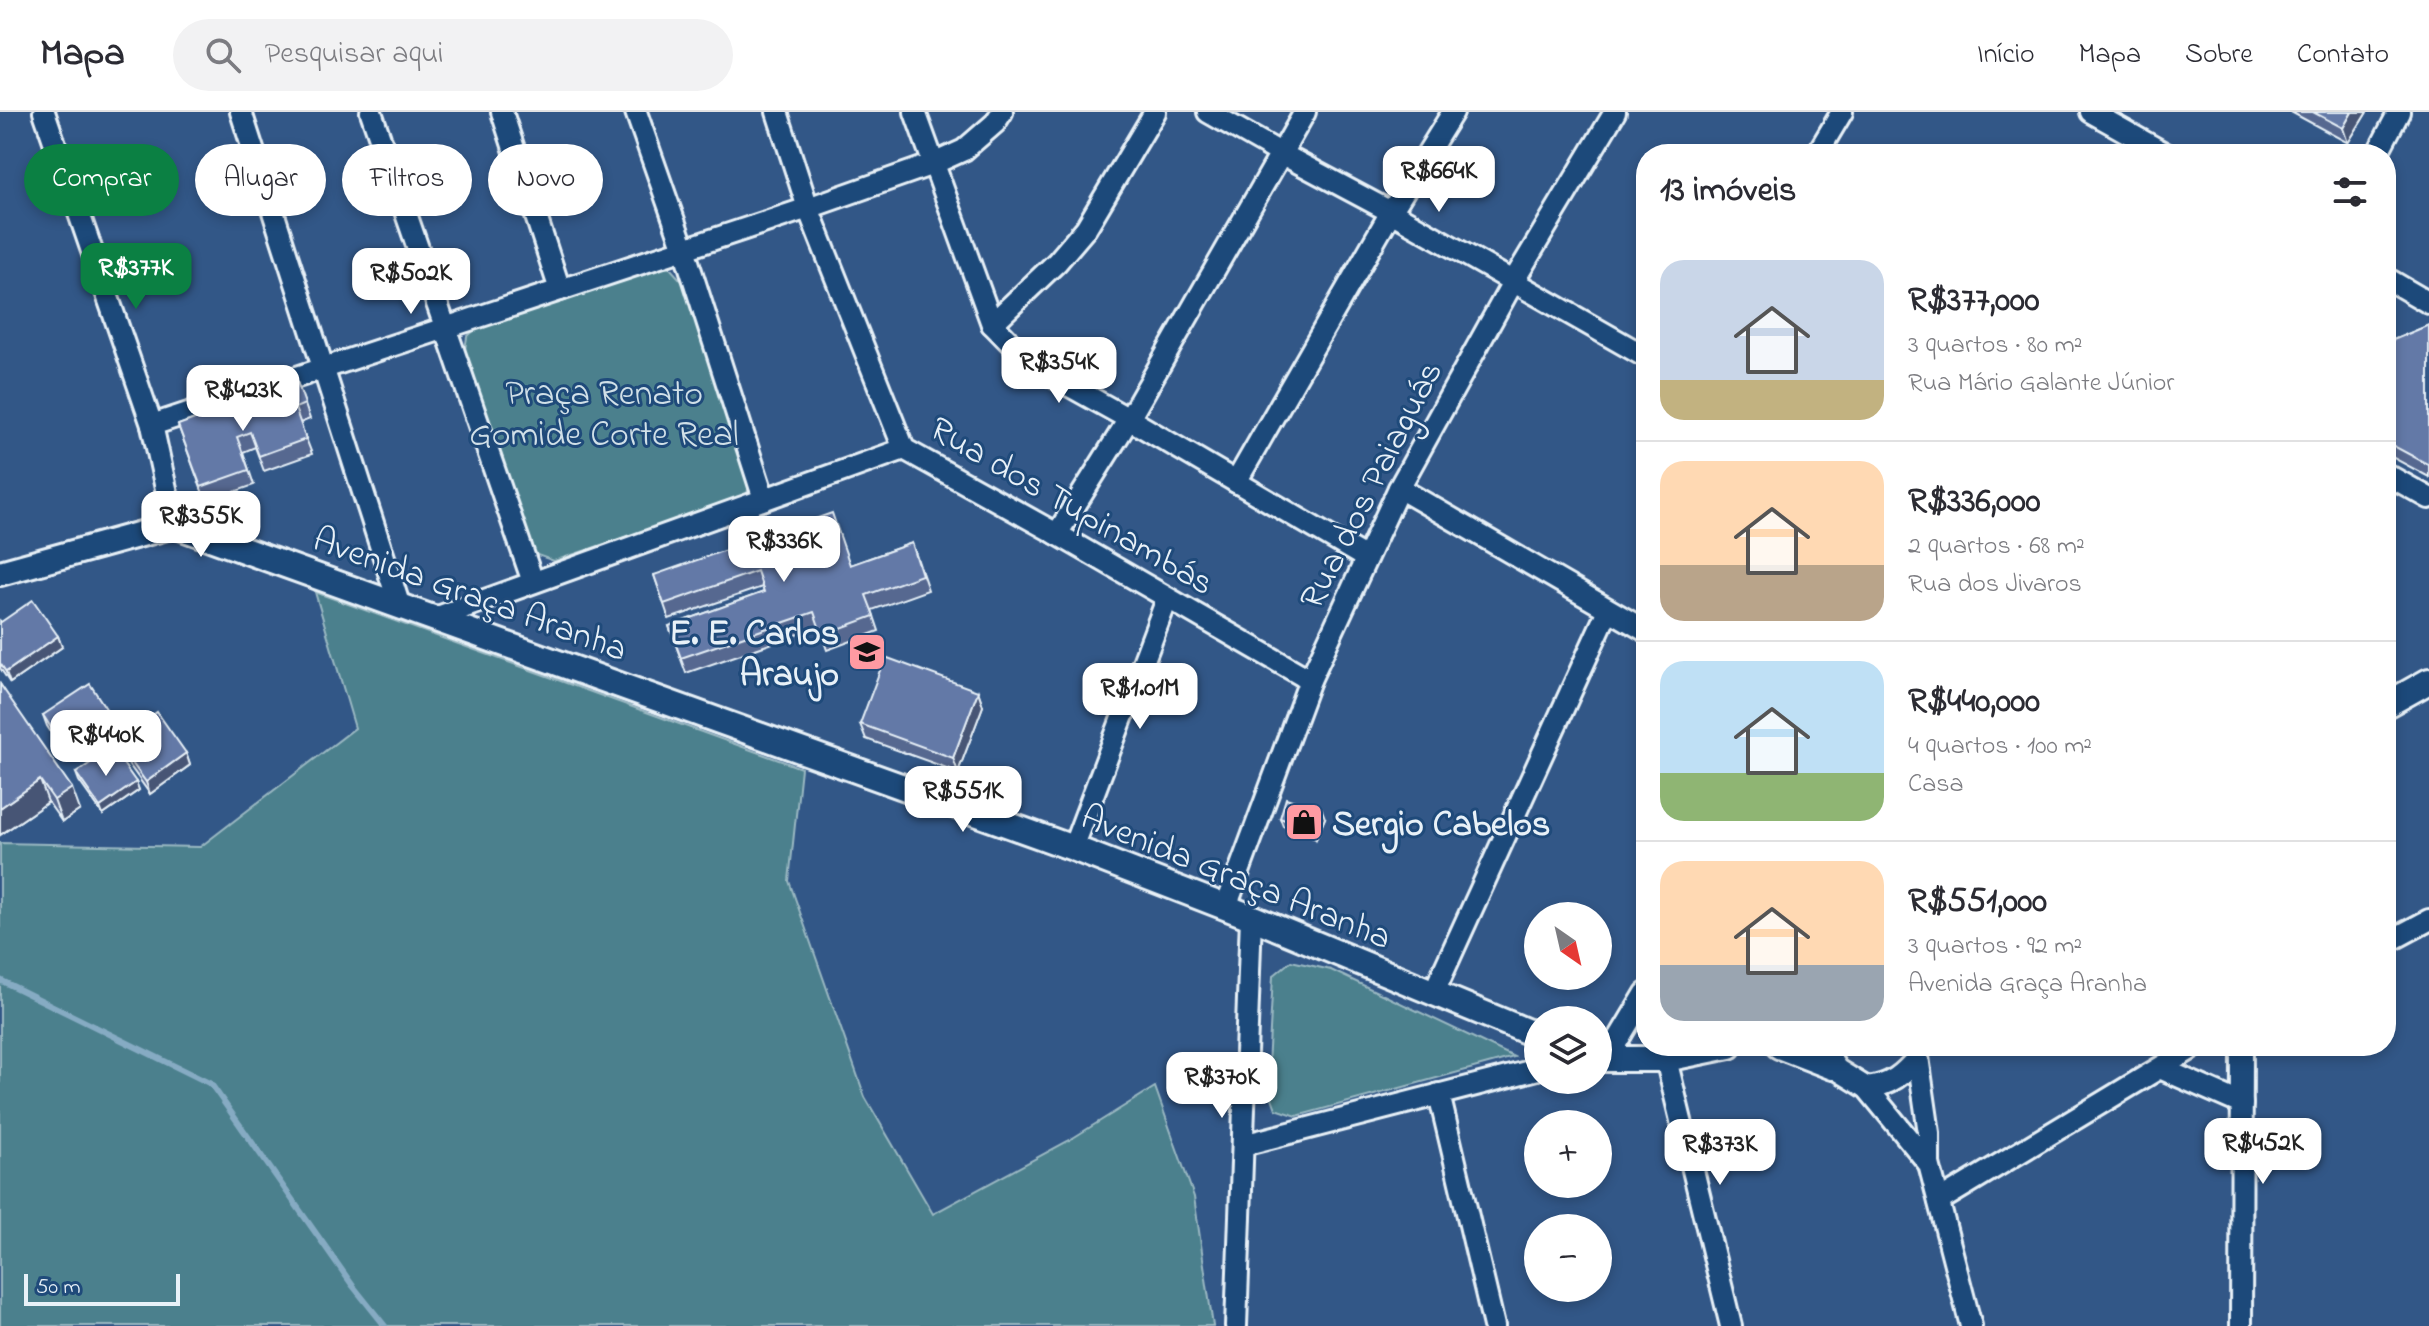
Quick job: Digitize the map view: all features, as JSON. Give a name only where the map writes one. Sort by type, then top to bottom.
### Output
[{"type":"street","points":[[0,573],[174,525],[152,425],[44,112]]},
{"type":"street","points":[[241,112],[399,604]]},
{"type":"street","points":[[371,112],[533,582]]},
{"type":"street","points":[[502,112],[560,290]]},
{"type":"street","points":[[636,112],[684,249],[764,499]]},
{"type":"street","name":"Rua dos Tupinambás","points":[[777,112],[808,208],[904,449],[1310,680]]},
{"type":"street","points":[[915,112],[992,324],[1032,365],[1366,558]]},
{"type":"street","points":[[152,425],[933,164],[964,150],[995,123],[1002,112]]},
{"type":"street","points":[[992,324],[1057,262],[1086,228],[1155,112]]},
{"type":"street","points":[[1208,112],[1636,351]]},
{"type":"street","points":[[1057,534],[1129,419],[1305,112]]},
{"type":"street","points":[[1236,482],[1391,212],[1453,112]]},
{"type":"street","name":"Rua dos Paiaguás","points":[[1226,907],[1310,680],[1399,488],[1513,282],[1615,112]]},
{"type":"street","points":[[1823,144],[1842,112]]},
{"type":"street","points":[[2091,112],[2148,144]]},
{"type":"street","points":[[2382,144],[2399,112]]},
{"type":"street","points":[[2396,284],[2429,303]]},
{"type":"street","points":[[435,618],[904,449]]},
{"type":"street","points":[[2396,480],[2429,498]]},
{"type":"street","points":[[1399,488],[1636,625]]},
{"type":"street","name":"Avenida Graça Aranha","points":[[174,525],[1073,848],[1251,917],[1524,1030]]},
{"type":"street","points":[[1073,848],[1167,599]]},
{"type":"street","points":[[1434,992],[1608,610]]},
{"type":"street","points":[[2396,699],[2429,681]]},
{"type":"street","points":[[1236,1326],[1251,917]]},
{"type":"street","points":[[2396,938],[2429,920]]},
{"type":"street","points":[[1612,1044],[1636,1008]]},
{"type":"street","points":[[1612,1059],[1681,1056]]},
{"type":"street","points":[[1830,1056],[1867,1088],[1929,1164]]},
{"type":"street","points":[[1867,1088],[1894,1081],[1907,1070],[1915,1056]]},
{"type":"street","points":[[1919,1056],[1929,1133],[1929,1164],[1971,1326]]},
{"type":"street","points":[[1939,1201],[2180,1056]]},
{"type":"street","points":[[2241,1326],[2242,1056]]},
{"type":"street","points":[[1666,1059],[1731,1326]]},
{"type":"street","points":[[2160,1068],[2242,1104]]},
{"type":"street","points":[[1243,1145],[1524,1073]]},
{"type":"street","points":[[1439,1094],[1494,1326]]},
{"type":"green space","name":"Praça Renato Gomide Corte Real","points":[[651,267],[670,268],[690,290],[749,483],[747,496],[554,561],[537,555],[523,540],[463,362],[467,337],[483,322]]},
{"type":"green space","points":[[315,592],[801,768],[789,881],[865,1097],[933,1214],[1068,1141],[1155,1087],[1194,1197],[1213,1326],[0,1326],[0,843],[200,847],[355,728]]},
{"type":"green space","points":[[1291,961],[1331,970],[1514,1057],[1297,1116],[1276,1109],[1267,1084],[1273,976]]},
{"type":"building","points":[[2313,112],[2352,112],[2343,128]]},
{"type":"building","points":[[2429,325],[2429,465],[2396,447],[2396,339]]},
{"type":"building","points":[[297,382],[305,404],[295,408],[306,439],[259,456],[250,432],[237,437],[249,470],[201,487],[178,425]]},
{"type":"building","points":[[832,513],[850,565],[912,543],[922,575],[866,595],[874,616],[822,635],[814,612],[681,658],[669,626],[764,592],[757,571],[664,604],[654,575]]},
{"type":"building","points":[[33,600],[58,636],[6,672],[0,663],[0,621]]},
{"type":"building","points":[[885,657],[978,691],[953,758],[860,724]]},
{"type":"building","points":[[0,684],[72,788],[54,800],[40,780],[0,808]]},
{"type":"building","points":[[90,684],[112,718],[65,749],[43,715]]},
{"type":"building","points":[[157,712],[186,753],[146,782],[116,741]]},
{"type":"building","points":[[112,748],[136,782],[100,807],[76,773]]},
{"type":"building","name":"Sergio Cabelos","points":[[1286,798],[1322,810],[1313,832],[1280,818]]},
{"type":"waterway","points":[[0,980],[211,1084],[353,1286],[385,1326]]},
{"type":"place","name":"E. E. Carlos Araujo","points":[[867,652]]},
{"type":"place","name":"Sergio Cabelos","points":[[1304,822]]}]
